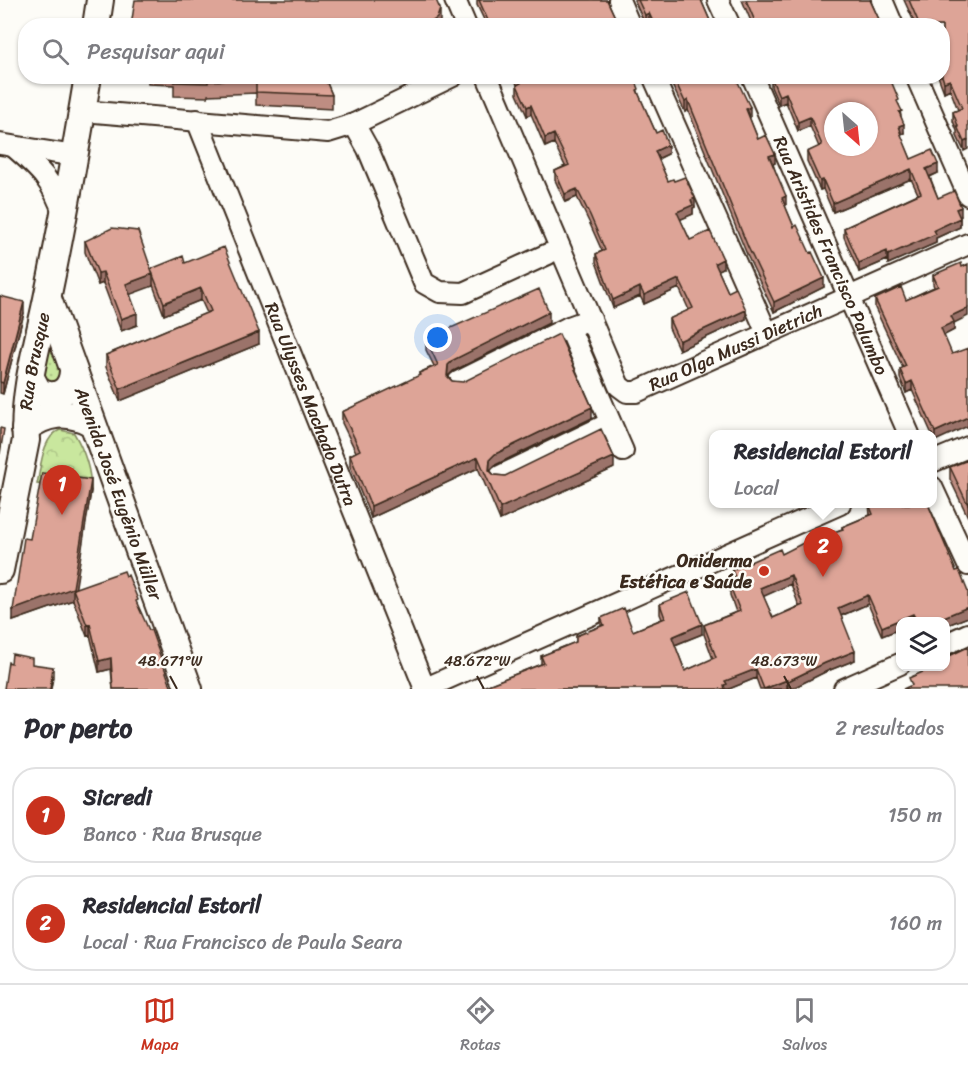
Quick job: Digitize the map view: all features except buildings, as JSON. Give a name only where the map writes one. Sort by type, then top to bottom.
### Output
[{"type":"main road","points":[[97,18],[100,0]]},
{"type":"main road","name":"Rua Brusque","points":[[0,570],[26,440],[25,429],[31,378],[64,215],[87,84]]},
{"type":"main road","name":"Avenida José Eugênio Müller","points":[[48,298],[189,689]]},
{"type":"main road","points":[[31,378],[38,391],[51,396],[65,391],[70,386],[73,371]]},
{"type":"main road","points":[[25,429],[42,417],[52,415],[73,415],[92,423]]},
{"type":"street","points":[[455,0],[463,18]]},
{"type":"street","points":[[619,0],[627,18]]},
{"type":"street","points":[[718,0],[726,18]]},
{"type":"street","points":[[882,0],[890,18]]},
{"type":"street","points":[[82,111],[328,132],[354,124],[436,84]]},
{"type":"street","points":[[458,382],[569,327],[591,319],[490,84]]},
{"type":"street","points":[[657,84],[767,333]]},
{"type":"street","name":"Rua Aristides Francisco Palumbo","points":[[756,84],[907,430]]},
{"type":"street","points":[[919,84],[968,195]]},
{"type":"street","name":"Rua Ulysses Machado Dutra","points":[[197,120],[424,689]]},
{"type":"street","points":[[354,124],[368,149],[424,282],[440,292],[463,293],[548,254]]},
{"type":"street","points":[[7,146],[75,156]]},
{"type":"street","points":[[7,146],[41,171],[52,184],[64,215]]},
{"type":"street","name":"Rua Olga Mussi Dietrich","points":[[591,319],[619,386],[627,392],[636,392],[968,244]]},
{"type":"street","points":[[569,327],[623,451]]},
{"type":"street","points":[[500,476],[610,423]]},
{"type":"street","points":[[937,460],[968,447]]},
{"type":"street","points":[[937,496],[968,565]]},
{"type":"street","points":[[424,689],[831,508]]},
{"type":"street","points":[[950,642],[968,634]]},
{"type":"street","points":[[844,689],[896,666]]},
{"type":"green space","points":[[49,336],[61,372],[57,383],[46,383],[42,372]]},
{"type":"green space","points":[[60,430],[74,433],[78,440],[88,468],[91,491],[37,484],[46,446],[49,439]]},
{"type":"place","name":"Sicredi","points":[[62,515]]},
{"type":"place","name":"Oniderma Estética e Saúde","points":[[764,571]]},
{"type":"place","name":"Residencial Estoril","points":[[823,577]]}]
